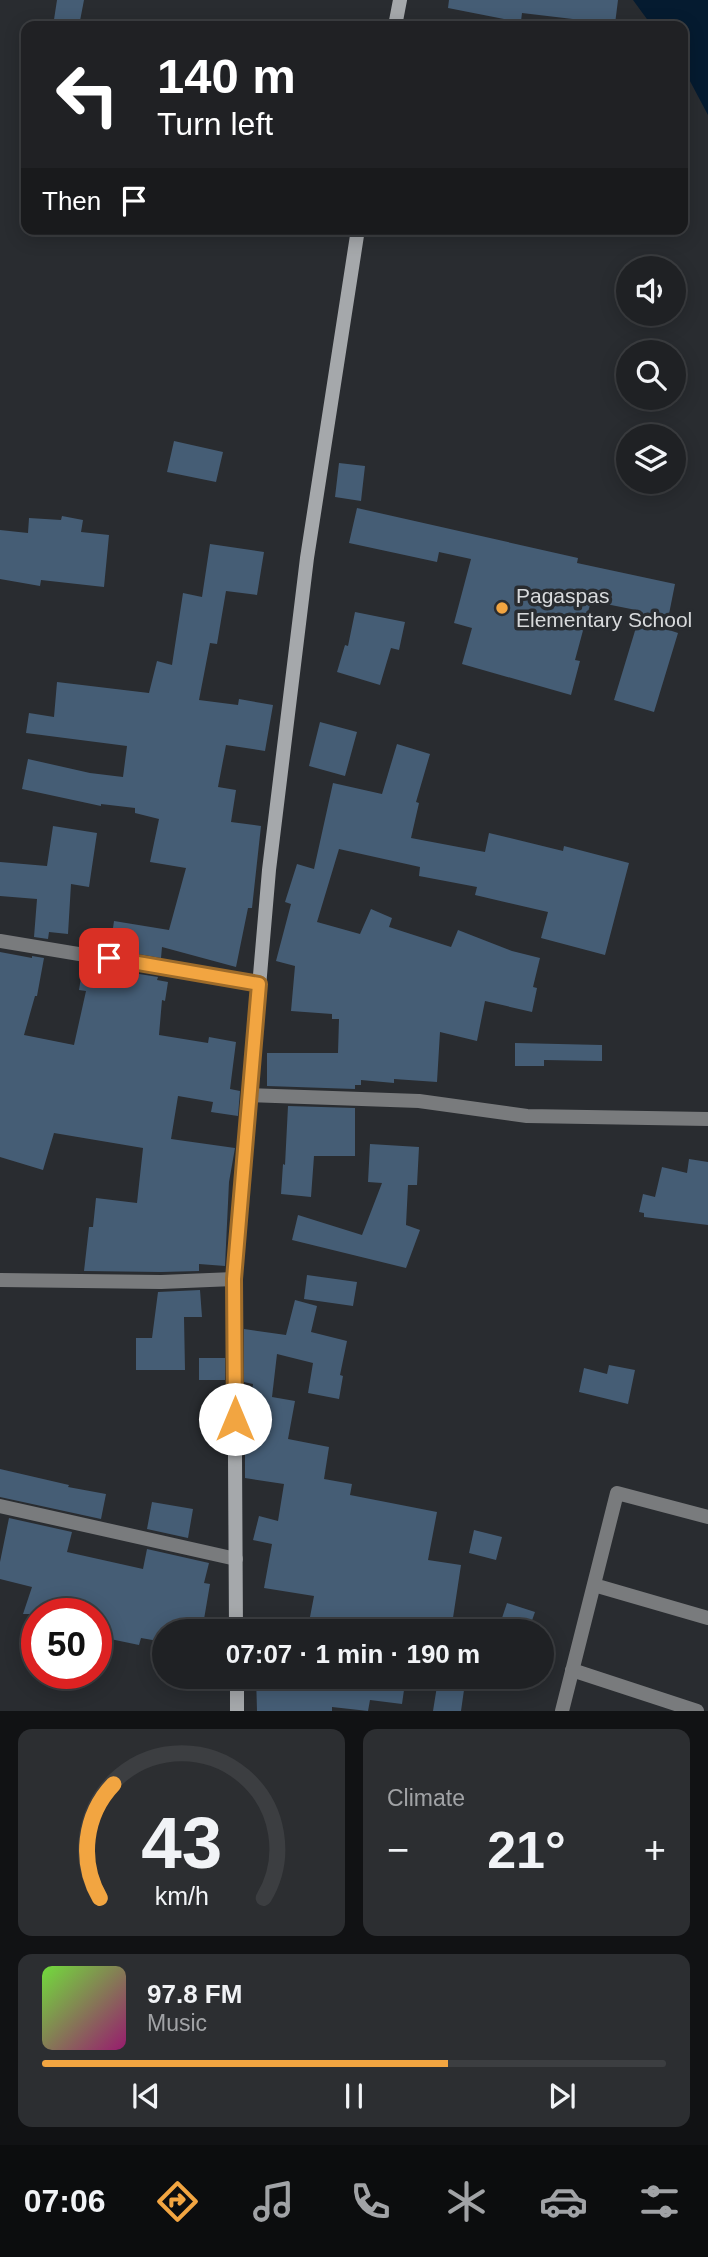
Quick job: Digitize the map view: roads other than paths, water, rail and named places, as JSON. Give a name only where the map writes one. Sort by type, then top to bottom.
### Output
[{"type":"main road","points":[[396,21],[400,0]]},
{"type":"main road","points":[[236,1619],[234,1279],[249,1096],[269,870],[307,558],[357,235]]},
{"type":"main road","points":[[237,1689],[237,1711]]},
{"type":"street","points":[[0,941],[259,984]]},
{"type":"street","points":[[249,1096],[419,1101],[527,1116],[708,1119]]},
{"type":"street","points":[[0,1280],[161,1282],[234,1279]]},
{"type":"street","points":[[562,1711],[617,1493],[708,1517]]},
{"type":"street","points":[[0,1506],[236,1559]]},
{"type":"street","points":[[594,1585],[708,1618]]},
{"type":"street","points":[[572,1670],[697,1711]]},
{"type":"water","points":[[633,0],[708,0],[708,115],[688,77],[688,21],[648,21]]},
{"type":"place","name":"Pagaspas Elementary School","points":[[502,608]]}]
